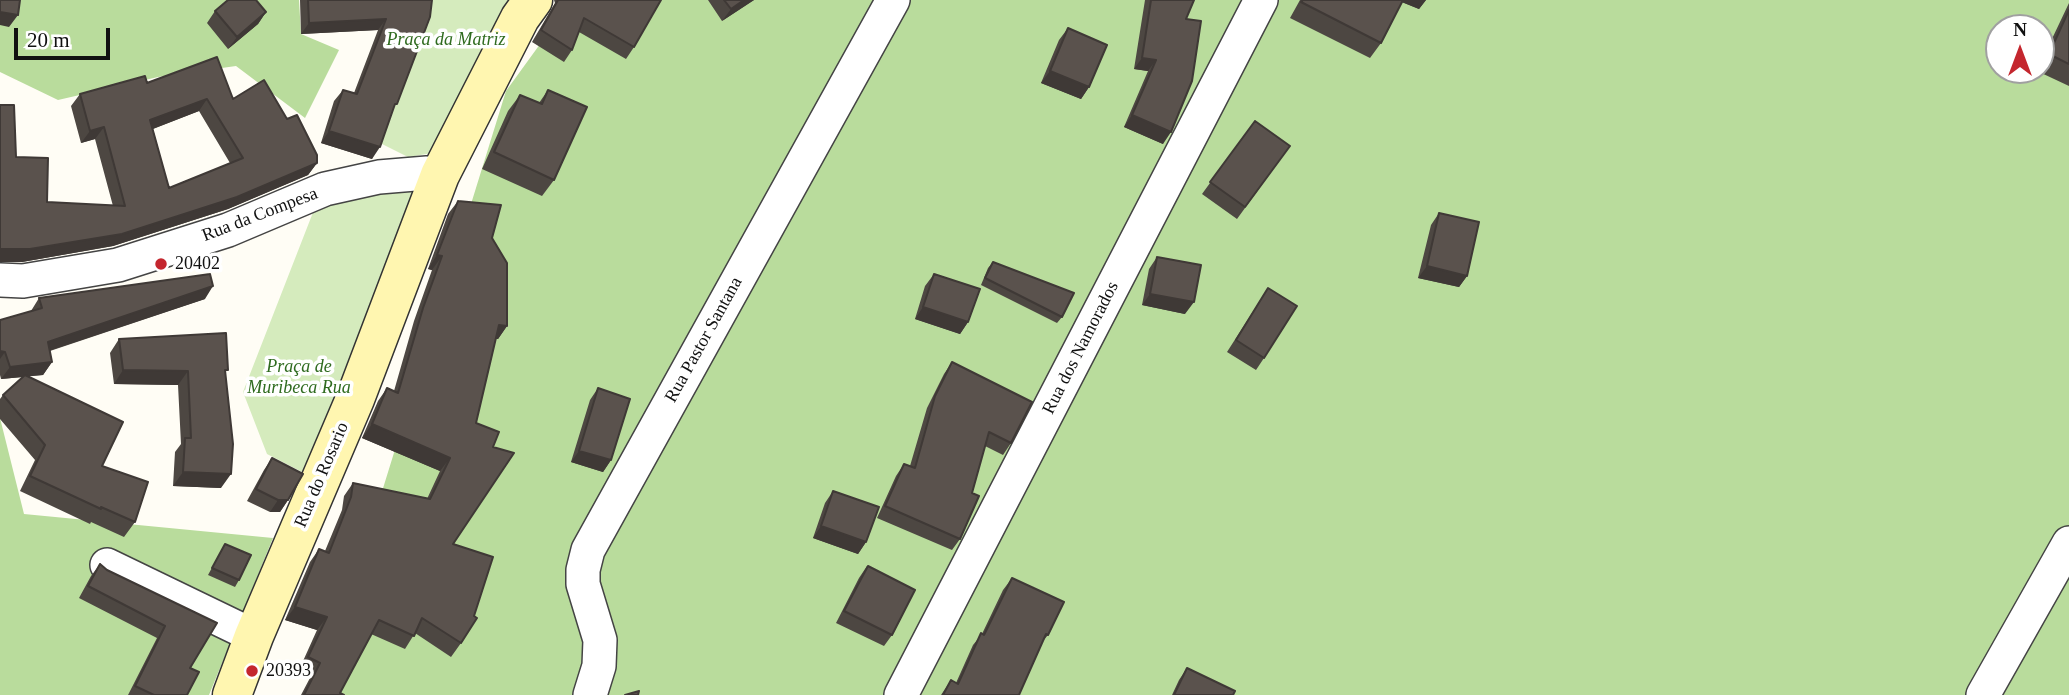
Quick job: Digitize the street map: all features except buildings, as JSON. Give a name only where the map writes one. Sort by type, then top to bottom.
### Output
[{"type":"street","name":"Rua do Rosario","points":[[232,695],[254,636],[355,399],[440,175],[520,18],[533,0]]},
{"type":"street","name":"Rua Pastor Santana","points":[[590,695],[599,666],[600,640],[583,584],[588,550],[893,0]]},
{"type":"street","name":"Rua dos Namorados","points":[[901,695],[1261,0]]},
{"type":"street","name":"Rua da Compesa","points":[[0,280],[23,281],[118,265],[228,230],[326,189],[379,177],[428,173],[440,175]]},
{"type":"street","points":[[1983,695],[2069,543]]},
{"type":"street","points":[[107,565],[254,636]]},
{"type":"green space","points":[[0,0],[299,0],[301,34],[339,50],[305,118],[236,66],[158,77],[58,100],[0,72]]},
{"type":"green space","name":"Praça da Matriz","points":[[417,0],[510,0],[433,153],[408,157],[380,143]]},
{"type":"green space","points":[[572,0],[2069,0],[2069,695],[319,695],[506,91]]},
{"type":"green space","name":"Praça de Muribeca Rua","points":[[427,177],[306,474],[267,454],[243,392],[319,197]]},
{"type":"green space","points":[[0,418],[24,514],[273,538],[209,695],[0,695]]},
{"type":"place","name":"20402","points":[[161,264]]},
{"type":"place","name":"20393","points":[[252,671]]}]
